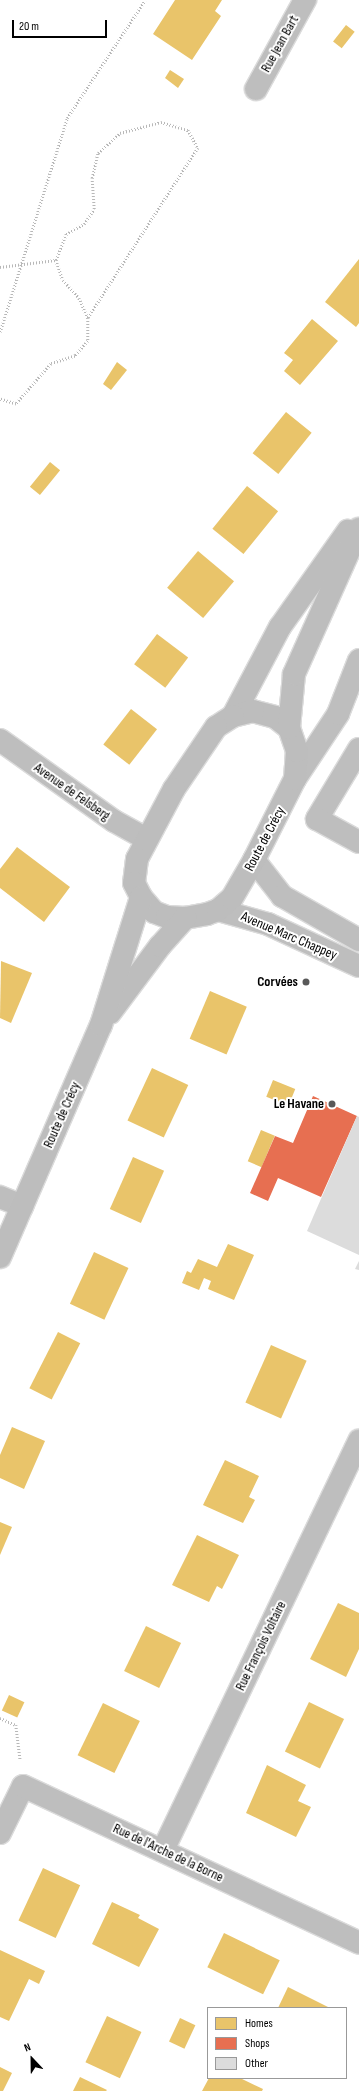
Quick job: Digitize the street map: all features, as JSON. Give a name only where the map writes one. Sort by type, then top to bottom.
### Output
[{"type":"main road","points":[[233,716],[280,627],[359,515]]},
{"type":"main road","name":"Route de Crécy","points":[[289,728],[275,716],[253,711],[233,716],[216,726],[174,789],[146,839],[137,859],[134,883],[141,897],[154,912],[167,917],[185,918],[218,910],[232,898],[254,860],[295,779],[297,751],[289,728],[294,674],[359,529]]},
{"type":"main road","name":"Route de Crécy","points":[[0,1257],[101,1025],[141,897]]},
{"type":"main road","name":"Route de Crécy","points":[[101,1025],[160,946],[185,918]]},
{"type":"street","name":"Rue Jean Bart","points":[[256,89],[304,0]]},
{"type":"street","points":[[295,779],[338,714],[359,660]]},
{"type":"street","name":"Avenue de Felsberg","points":[[0,740],[114,821],[146,839]]},
{"type":"street","points":[[359,749],[317,819],[359,842]]},
{"type":"street","name":"Avenue Marc Chappey","points":[[254,860],[282,896],[359,940]]},
{"type":"street","name":"Avenue Marc Chappey","points":[[218,910],[249,917],[359,966]]},
{"type":"street","points":[[0,1197],[22,1206]]},
{"type":"street","name":"Rue François Voltaire","points":[[163,1850],[359,1441]]},
{"type":"street","points":[[0,1833],[23,1786]]},
{"type":"street","name":"Rue de l'Arche de la Borne","points":[[23,1786],[163,1850],[359,1943]]},
{"type":"path","points":[[0,332],[20,264],[67,118],[145,0]]},
{"type":"path","points":[[0,399],[16,404],[51,364],[75,356],[88,341],[88,318],[79,298],[63,280],[56,260],[66,234],[84,224],[94,209],[92,178],[98,153],[120,133],[161,122],[188,130],[198,148],[88,318]]},
{"type":"path","points":[[0,267],[56,260]]},
{"type":"path","points":[[0,1718],[16,1725],[23,1786]]},
{"type":"building: Homes","points":[[175,0],[222,0],[215,11],[221,16],[192,60],[153,34]]},
{"type":"building: Homes","points":[[346,25],[355,32],[342,48],[333,42]]},
{"type":"building: Homes","points":[[170,70],[184,79],[178,88],[165,78]]},
{"type":"building: Homes","points":[[359,259],[359,323],[356,327],[325,302]]},
{"type":"building: Homes","points":[[312,319],[338,341],[300,385],[284,371],[293,360],[284,353]]},
{"type":"building: Homes","points":[[117,362],[127,370],[111,390],[103,384]]},
{"type":"building: Homes","points":[[286,412],[312,433],[278,474],[253,453]]},
{"type":"building: Homes","points":[[50,462],[60,470],[40,495],[30,487]]},
{"type":"building: Homes","points":[[247,486],[278,511],[243,554],[212,529]]},
{"type":"building: Homes","points":[[198,551],[234,581],[203,618],[167,588]]},
{"type":"building: Homes","points":[[157,634],[188,657],[165,688],[134,664]]},
{"type":"building: Homes","points":[[131,709],[157,729],[129,765],[103,744]]},
{"type":"building: Homes","points":[[17,847],[70,887],[44,922],[0,888],[0,869]]},
{"type":"building: Homes","points":[[1,961],[32,973],[11,1023],[0,1018]]},
{"type":"building: Homes","points":[[210,991],[247,1007],[227,1054],[190,1039]]},
{"type":"building: Homes","points":[[152,1068],[188,1085],[164,1137],[127,1121]]},
{"type":"building: Homes","points":[[273,1080],[295,1089],[289,1106],[266,1097]]},
{"type":"building: Homes","points":[[261,1130],[275,1136],[262,1167],[248,1161]]},
{"type":"building: Homes","points":[[133,1157],[164,1171],[141,1223],[110,1209]]},
{"type":"building: Homes","points":[[228,1244],[254,1255],[234,1300],[208,1289],[211,1281],[204,1278],[199,1290],[182,1283],[187,1271],[191,1273],[198,1259],[217,1267]]},
{"type":"building: Homes","points":[[94,1252],[128,1268],[104,1320],[70,1304]]},
{"type":"building: Homes","points":[[58,1332],[80,1343],[52,1399],[29,1388]]},
{"type":"building: Homes","points":[[271,1345],[307,1361],[281,1418],[245,1403]]},
{"type":"building: Homes","points":[[12,1427],[45,1441],[24,1489],[0,1478],[0,1455]]},
{"type":"building: Homes","points":[[225,1460],[259,1476],[249,1497],[255,1500],[243,1523],[203,1505]]},
{"type":"building: Homes","points":[[0,1522],[12,1527],[0,1555]]},
{"type":"building: Homes","points":[[197,1535],[239,1555],[222,1589],[217,1586],[209,1602],[172,1585]]},
{"type":"building: Homes","points":[[338,1603],[359,1613],[359,1649],[346,1677],[310,1659]]},
{"type":"building: Homes","points":[[146,1626],[181,1643],[159,1688],[124,1671]]},
{"type":"building: Homes","points":[[9,1695],[24,1702],[17,1718],[2,1710]]},
{"type":"building: Homes","points":[[309,1702],[344,1719],[320,1769],[285,1751]]},
{"type":"building: Homes","points":[[103,1703],[140,1721],[114,1773],[78,1755]]},
{"type":"building: Homes","points":[[267,1765],[306,1785],[298,1801],[311,1807],[296,1837],[246,1813]]},
{"type":"building: Homes","points":[[43,1868],[80,1885],[56,1938],[18,1921]]},
{"type":"building: Homes","points":[[112,1902],[140,1915],[138,1918],[159,1929],[139,1967],[92,1944]]},
{"type":"building: Homes","points":[[224,1933],[280,1960],[263,1994],[207,1967]]},
{"type":"building: Homes","points":[[0,1950],[45,1971],[39,1984],[29,1979],[9,2021],[0,2017]]},
{"type":"building: Homes","points":[[288,1987],[328,2007],[278,2007]]},
{"type":"building: Homes","points":[[107,2016],[141,2032],[120,2078],[85,2062]]},
{"type":"building: Homes","points":[[180,2018],[195,2025],[184,2049],[169,2042]]},
{"type":"building: Homes","points":[[0,2067],[12,2073],[3,2091],[0,2091]]},
{"type":"building: Homes","points":[[80,2077],[107,2090],[73,2091]]},
{"type":"building: Homes","points":[[208,2079],[242,2079],[263,2089],[262,2091],[202,2091]]},
{"type":"building: Shops","points":[[313,1096],[357,1116],[321,1197],[278,1178],[268,1201],[250,1193],[275,1136],[293,1143]]},
{"type":"building: Other","points":[[357,1116],[359,1117],[359,1255],[307,1231]]},
{"type":"building: Other","points":[[359,1261],[359,1270],[355,1269]]},
{"type":"place","name":"Corvées","points":[[306,982]]},
{"type":"place","name":"Le Havane","points":[[332,1104]]}]
